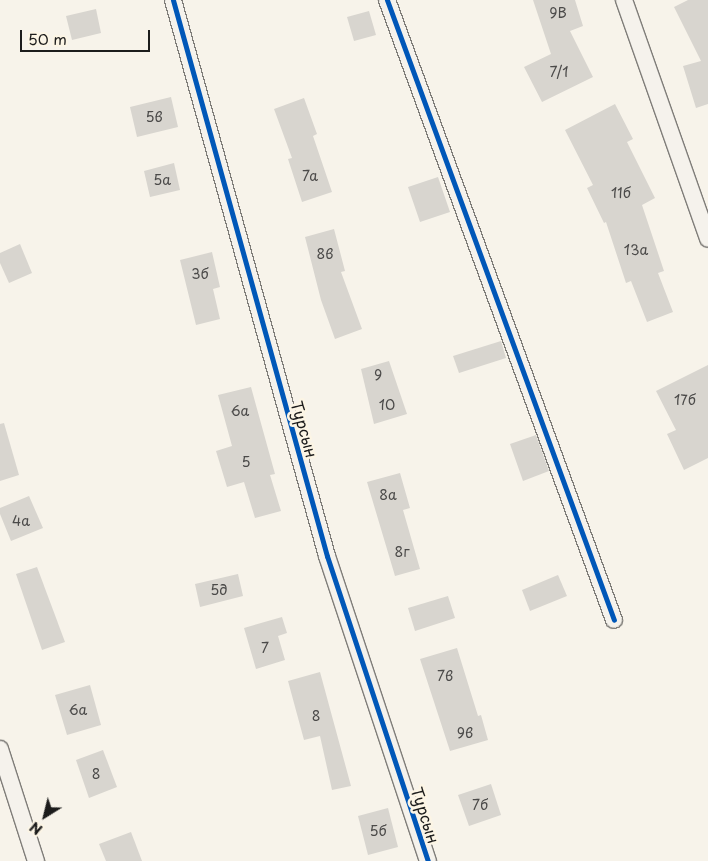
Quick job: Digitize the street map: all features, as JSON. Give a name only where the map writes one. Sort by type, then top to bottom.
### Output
[{"type":"street","name":"Турсын","points":[[173,0],[327,556],[428,861]]},
{"type":"street","points":[[388,0],[614,620]]},
{"type":"street","points":[[624,0],[708,239]]},
{"type":"street","points":[[0,749],[36,861]]},
{"type":"building","points":[[533,0],[575,0],[583,26],[570,31],[593,77],[542,102],[524,67],[551,54]]},
{"type":"building","points":[[688,0],[708,0],[708,104],[696,108],[683,66],[701,61],[674,7]]},
{"type":"building","points":[[96,9],[101,33],[72,40],[66,16]]},
{"type":"building","points":[[369,11],[376,35],[354,41],[347,17]]},
{"type":"building","points":[[171,97],[178,127],[137,137],[130,107]]},
{"type":"building","points":[[304,98],[317,134],[313,136],[332,192],[302,202],[288,159],[292,158],[274,109]]},
{"type":"building","points":[[615,104],[633,139],[627,142],[655,198],[642,205],[664,271],[658,273],[673,312],[647,322],[631,281],[626,283],[606,222],[604,223],[587,188],[593,185],[565,130]]},
{"type":"building","points":[[174,163],[180,190],[150,197],[144,171]]},
{"type":"building","points":[[438,177],[450,212],[420,222],[408,187]]},
{"type":"building","points":[[334,229],[345,271],[341,272],[362,329],[335,339],[321,300],[305,237]]},
{"type":"building","points":[[20,244],[32,273],[9,283],[0,263],[0,253]]},
{"type":"building","points":[[212,252],[220,287],[213,289],[220,319],[196,325],[180,260]]},
{"type":"building","points":[[501,341],[506,358],[459,373],[453,356]]},
{"type":"building","points":[[389,361],[407,414],[374,424],[361,369]]},
{"type":"building","points":[[708,365],[708,458],[684,470],[667,434],[676,430],[656,391]]},
{"type":"building","points":[[251,387],[275,474],[270,475],[281,511],[255,518],[244,482],[227,487],[216,451],[232,446],[218,395]]},
{"type":"building","points":[[4,423],[19,475],[0,481],[0,424]]},
{"type":"building","points":[[536,435],[549,471],[523,481],[510,444]]},
{"type":"building","points":[[400,473],[410,508],[403,510],[420,569],[395,576],[367,482]]},
{"type":"building","points":[[29,496],[43,528],[11,541],[0,514],[0,508]]},
{"type":"building","points":[[37,567],[65,642],[42,650],[16,574]]},
{"type":"building","points":[[238,574],[243,596],[200,607],[195,584]]},
{"type":"building","points":[[558,575],[567,596],[530,611],[522,590]]},
{"type":"building","points":[[448,596],[455,618],[415,631],[408,608]]},
{"type":"building","points":[[282,617],[287,633],[278,636],[285,660],[256,669],[244,628]]},
{"type":"building","points":[[457,648],[478,716],[481,715],[488,740],[450,751],[420,659]]},
{"type":"building","points":[[320,672],[351,786],[332,790],[320,736],[304,740],[288,681]]},
{"type":"building","points":[[90,685],[101,725],[67,735],[55,695]]},
{"type":"building","points":[[103,750],[117,787],[89,798],[76,760]]},
{"type":"building","points":[[491,784],[501,815],[469,826],[458,795]]},
{"type":"building","points":[[388,808],[398,847],[368,855],[358,816]]},
{"type":"building","points":[[131,832],[142,861],[106,861],[99,844]]},
{"type":"cycle path","points":[[173,0],[327,556],[428,861]]},
{"type":"cycle path","points":[[387,0],[614,620]]}]
